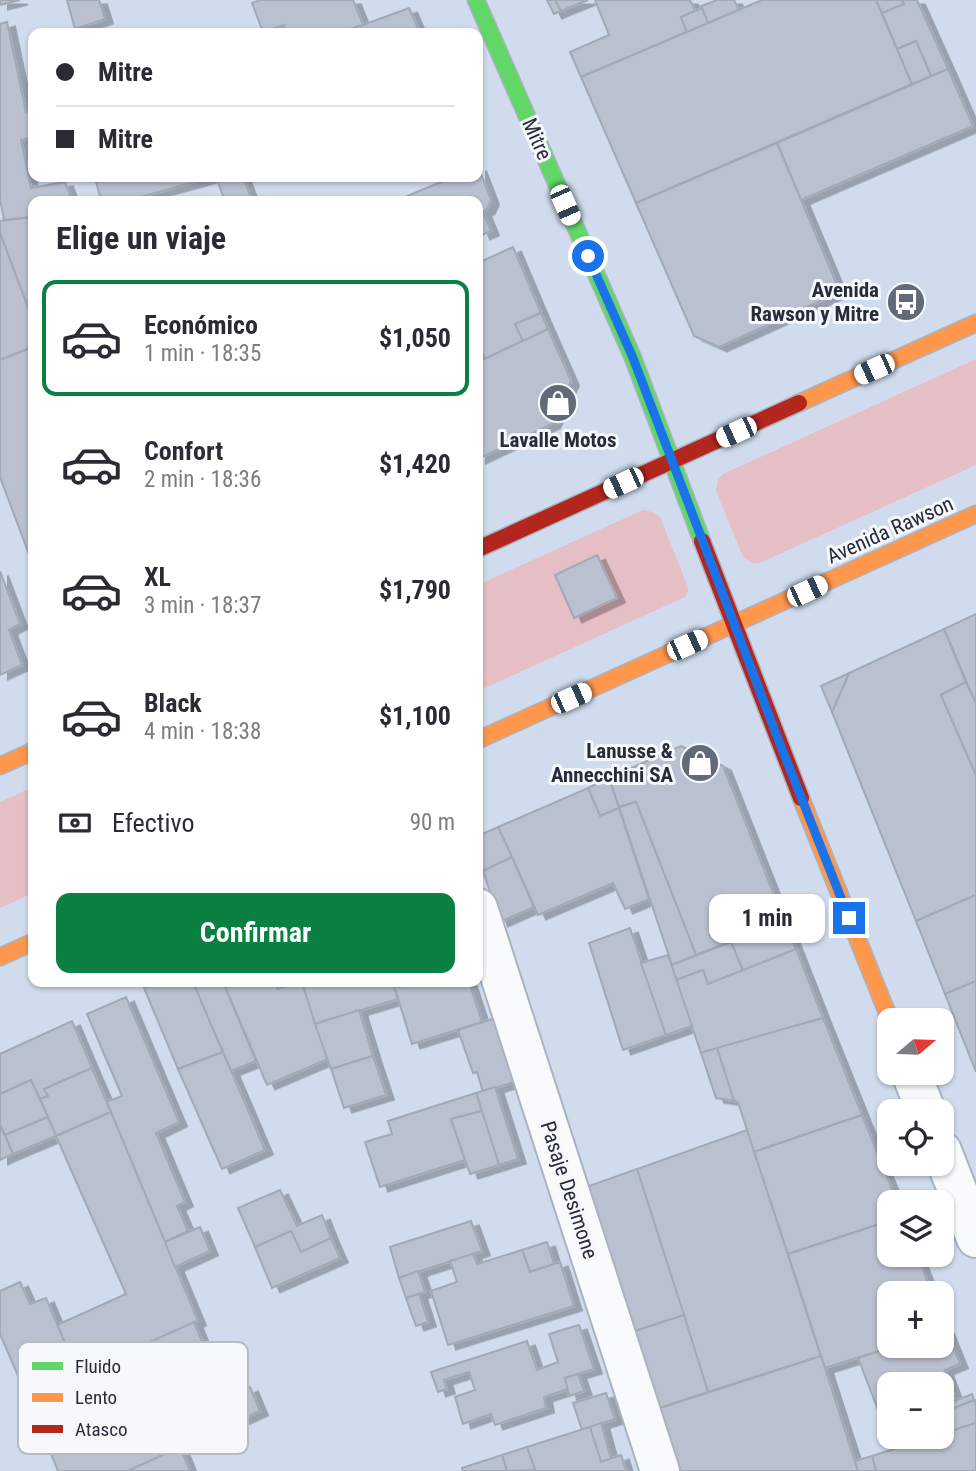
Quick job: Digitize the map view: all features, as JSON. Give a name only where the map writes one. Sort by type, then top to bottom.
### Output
[{"type":"main road","name":"Mitre","points":[[476,0],[633,358],[885,1008]]},
{"type":"main road","points":[[483,548],[976,323]]},
{"type":"main road","name":"Avenida Rawson","points":[[483,738],[976,514]]},
{"type":"main road","points":[[0,766],[28,753]]},
{"type":"main road","points":[[0,957],[28,944]]},
{"type":"street","name":"Pasaje Desimone","points":[[483,923],[660,1471]]},
{"type":"street","points":[[952,1176],[976,1238]]},
{"type":"shaded area","points":[[976,359],[976,465],[760,563],[752,563],[743,557],[716,491],[718,479],[723,474]]},
{"type":"shaded area","points":[[643,510],[660,517],[688,592],[685,597],[483,689],[483,583]]},
{"type":"shaded area","points":[[28,789],[28,895],[0,908],[0,802]]},
{"type":"building","points":[[0,0],[20,0],[0,5]]},
{"type":"building","points":[[67,0],[99,0],[105,19],[75,28]]},
{"type":"building","points":[[260,0],[353,0],[363,25],[354,28],[285,28],[284,25],[261,28],[252,3]]},
{"type":"building","points":[[547,0],[555,0],[561,11],[554,14]]},
{"type":"building","points":[[555,0],[588,0],[561,11]]},
{"type":"building","points":[[595,0],[690,0],[695,11],[681,17],[687,32],[581,77],[570,52],[609,35]]},
{"type":"building","points":[[717,0],[734,0],[739,10],[708,23],[701,6]]},
{"type":"building","points":[[762,0],[876,0],[912,84],[636,203],[581,77]]},
{"type":"building","points":[[876,0],[902,0],[904,4],[882,13]]},
{"type":"building","points":[[902,0],[917,0],[948,69],[931,76],[916,41],[897,49],[882,13],[904,4]]},
{"type":"building","points":[[409,8],[418,28],[354,28]]},
{"type":"building","points":[[702,8],[708,23],[687,32],[681,17]]},
{"type":"building","points":[[7,22],[28,111],[28,138],[21,140],[28,182],[31,188],[65,182],[70,196],[28,196],[28,218],[4,220],[0,199],[0,24]]},
{"type":"building","points":[[916,41],[931,76],[912,84],[897,49]]},
{"type":"building","points":[[948,69],[973,126],[801,200],[777,143]]},
{"type":"building","points":[[777,143],[840,292],[719,347],[694,336],[636,203]]},
{"type":"building","points":[[483,179],[491,200],[483,212],[483,196],[407,196],[441,182],[483,182]]},
{"type":"building","points":[[96,182],[195,182],[144,196],[100,196]]},
{"type":"building","points":[[218,182],[245,182],[250,196],[223,196]]},
{"type":"building","points":[[483,212],[491,231],[483,235]]},
{"type":"building","points":[[28,218],[28,308],[0,233],[0,221]]},
{"type":"building","points":[[0,233],[28,308],[28,349],[0,360]]},
{"type":"building","points":[[513,247],[541,313],[515,324],[523,341],[485,359],[483,354],[483,261]]},
{"type":"building","points":[[541,313],[548,329],[523,341],[515,324]]},
{"type":"building","points":[[548,329],[571,381],[552,424],[483,457],[483,360]]},
{"type":"building","points":[[28,349],[28,552],[0,477],[0,360]]},
{"type":"building","points":[[597,555],[617,598],[574,618],[555,575]]},
{"type":"building","points":[[0,571],[20,624],[9,630],[22,665],[0,675]]},
{"type":"building","points":[[976,614],[976,704],[944,629]]},
{"type":"building","points":[[944,629],[966,682],[941,695],[976,775],[976,895],[916,921],[832,712],[849,673]]},
{"type":"building","points":[[849,673],[832,712],[821,686]]},
{"type":"building","points":[[966,682],[976,704],[976,775],[941,695]]},
{"type":"building","points":[[681,746],[723,766],[784,920],[696,955],[636,802],[619,807],[609,778]]},
{"type":"building","points":[[609,778],[619,808],[600,816],[588,788]]},
{"type":"building","points":[[588,788],[600,816],[619,808],[649,899],[625,909],[613,883],[538,915],[498,827]]},
{"type":"building","points":[[636,802],[696,955],[672,965],[619,807]]},
{"type":"building","points":[[498,827],[512,857],[483,871],[483,834]]},
{"type":"building","points":[[512,857],[534,907],[500,922],[483,871]]},
{"type":"building","points":[[976,895],[976,981],[945,994],[916,921]]},
{"type":"building","points":[[784,920],[796,949],[743,971],[731,942]]},
{"type":"building","points":[[630,928],[666,1035],[623,1050],[589,943]]},
{"type":"building","points":[[731,942],[743,971],[708,984],[703,970],[676,980],[672,965]]},
{"type":"building","points":[[796,949],[823,1018],[701,1053],[676,980],[703,970],[708,984]]},
{"type":"building","points":[[668,955],[692,1026],[666,1035],[641,963]]},
{"type":"building","points":[[976,981],[976,1072],[954,1017],[954,1008],[951,1008],[945,994]]},
{"type":"building","points":[[195,987],[223,1052],[178,1069],[144,988]]},
{"type":"building","points":[[195,987],[225,987],[256,1061],[231,1071]]},
{"type":"building","points":[[225,987],[304,987],[328,1059],[267,1085]]},
{"type":"building","points":[[304,987],[394,987],[398,999],[315,1024]]},
{"type":"building","points":[[395,987],[471,987],[482,1022],[412,1044]]},
{"type":"building","points":[[126,997],[179,1122],[156,1133],[185,1202],[177,1206],[188,1231],[165,1242],[106,1102],[122,1096],[87,1014]]},
{"type":"building","points":[[359,1010],[373,1056],[331,1069],[315,1024]]},
{"type":"building","points":[[496,1018],[517,1081],[483,1092],[477,1072],[473,1073],[458,1030]]},
{"type":"building","points":[[823,1018],[862,1115],[754,1152],[717,1048]]},
{"type":"building","points":[[72,1021],[92,1068],[44,1089],[48,1096],[40,1099],[31,1080],[0,1094],[0,1054]]},
{"type":"building","points":[[717,1048],[734,1101],[716,1098],[701,1053]]},
{"type":"building","points":[[223,1052],[265,1150],[222,1169],[178,1069]]},
{"type":"building","points":[[373,1056],[386,1095],[344,1108],[331,1069]]},
{"type":"building","points":[[92,1068],[111,1112],[56,1136],[40,1099],[48,1096],[44,1089]]},
{"type":"building","points":[[31,1080],[48,1117],[5,1135],[0,1125],[0,1094]]},
{"type":"building","points":[[495,1087],[518,1159],[499,1165],[476,1093]]},
{"type":"building","points":[[476,1093],[482,1111],[451,1119],[465,1160],[380,1187],[365,1142],[392,1134],[388,1121]]},
{"type":"building","points":[[482,1111],[499,1165],[470,1174],[451,1119]]},
{"type":"building","points":[[111,1112],[198,1321],[150,1342],[64,1342],[57,1325],[126,1294],[56,1136]]},
{"type":"building","points":[[862,1115],[877,1152],[877,1176],[887,1176],[892,1190],[877,1190],[877,1225],[788,1254],[754,1152]]},
{"type":"building","points":[[48,1117],[56,1136],[13,1154],[5,1135]]},
{"type":"building","points":[[0,1125],[13,1154],[0,1160]]},
{"type":"building","points":[[747,1130],[821,1356],[708,1392],[637,1169]]},
{"type":"building","points":[[637,1169],[684,1315],[632,1332],[586,1187]]},
{"type":"building","points":[[280,1190],[297,1226],[322,1215],[331,1238],[301,1252],[291,1231],[255,1247],[238,1208]]},
{"type":"building","points":[[471,1221],[482,1251],[399,1278],[390,1247]]},
{"type":"building","points":[[877,1225],[877,1267],[922,1267],[927,1281],[877,1281],[877,1352],[825,1368],[788,1254]]},
{"type":"building","points":[[200,1227],[210,1251],[175,1267],[165,1242]]},
{"type":"building","points":[[291,1231],[301,1252],[331,1238],[340,1258],[272,1288],[255,1247]]},
{"type":"building","points":[[547,1242],[554,1264],[530,1272],[522,1250]]},
{"type":"building","points":[[522,1250],[530,1272],[560,1262],[574,1306],[448,1345],[431,1291],[457,1282],[450,1261],[473,1254],[477,1264]]},
{"type":"building","points":[[418,1271],[425,1292],[406,1298],[399,1278]]},
{"type":"building","points":[[20,1282],[30,1304],[46,1298],[65,1342],[18,1342],[18,1376],[0,1334],[0,1291]]},
{"type":"building","points":[[419,1294],[428,1322],[416,1326],[406,1298]]},
{"type":"building","points":[[684,1315],[708,1392],[657,1409],[632,1332]]},
{"type":"building","points":[[194,1322],[202,1342],[150,1342]]},
{"type":"building","points":[[579,1325],[594,1369],[565,1378],[568,1389],[544,1397],[546,1408],[495,1425],[491,1414],[463,1424],[455,1397],[475,1390],[469,1372],[444,1380],[447,1389],[438,1392],[431,1372],[527,1341],[537,1370],[558,1362],[549,1334]]},
{"type":"building","points":[[954,1349],[960,1364],[945,1370],[946,1372],[877,1372],[877,1407],[858,1358],[877,1352],[877,1358],[954,1358]]},
{"type":"building","points":[[821,1356],[858,1471],[677,1471],[657,1409]]},
{"type":"building","points":[[578,1374],[584,1391],[569,1396],[565,1378]]},
{"type":"building","points":[[250,1387],[260,1411],[248,1416],[248,1388]]},
{"type":"building","points":[[606,1393],[615,1419],[582,1430],[573,1403]]},
{"type":"building","points":[[972,1394],[974,1400],[954,1408],[954,1401]]},
{"type":"building","points":[[974,1400],[976,1423],[954,1430],[954,1408]]},
{"type":"building","points":[[601,1423],[611,1459],[601,1462],[590,1427]]},
{"type":"building","points":[[976,1423],[976,1471],[876,1471],[872,1456],[894,1449],[954,1449],[954,1430]]},
{"type":"building","points":[[590,1427],[601,1462],[621,1455],[626,1471],[533,1471],[535,1470],[527,1447]]},
{"type":"building","points":[[527,1447],[535,1470],[507,1471],[502,1455]]},
{"type":"building","points":[[51,1454],[165,1454],[128,1471],[58,1471]]},
{"type":"building","points":[[165,1454],[183,1454],[190,1471],[128,1471]]},
{"type":"building","points":[[502,1455],[507,1471],[463,1471],[462,1468]]},
{"type":"building","points":[[872,1456],[876,1471],[858,1471],[855,1461]]},
{"type":"traffic: fast","points":[[476,0],[633,358],[702,541]]},
{"type":"traffic: slow","points":[[799,403],[976,323]]},
{"type":"traffic: slow","points":[[483,738],[976,514]]},
{"type":"traffic: slow","points":[[0,766],[28,753]]},
{"type":"traffic: slow","points":[[801,798],[885,1008]]},
{"type":"traffic: slow","points":[[0,957],[28,944]]},
{"type":"traffic: jam","points":[[483,547],[799,403]]},
{"type":"traffic: jam","points":[[702,541],[801,798]]},
{"type":"place","name":"Avenida Rawson y Mitre","points":[[906,302]]},
{"type":"place","name":"Lavalle Motos","points":[[558,403]]},
{"type":"place","name":"Lanusse & Annecchini SA","points":[[700,763]]},
{"type":"route","points":[[588,256],[633,358],[849,918]]}]
